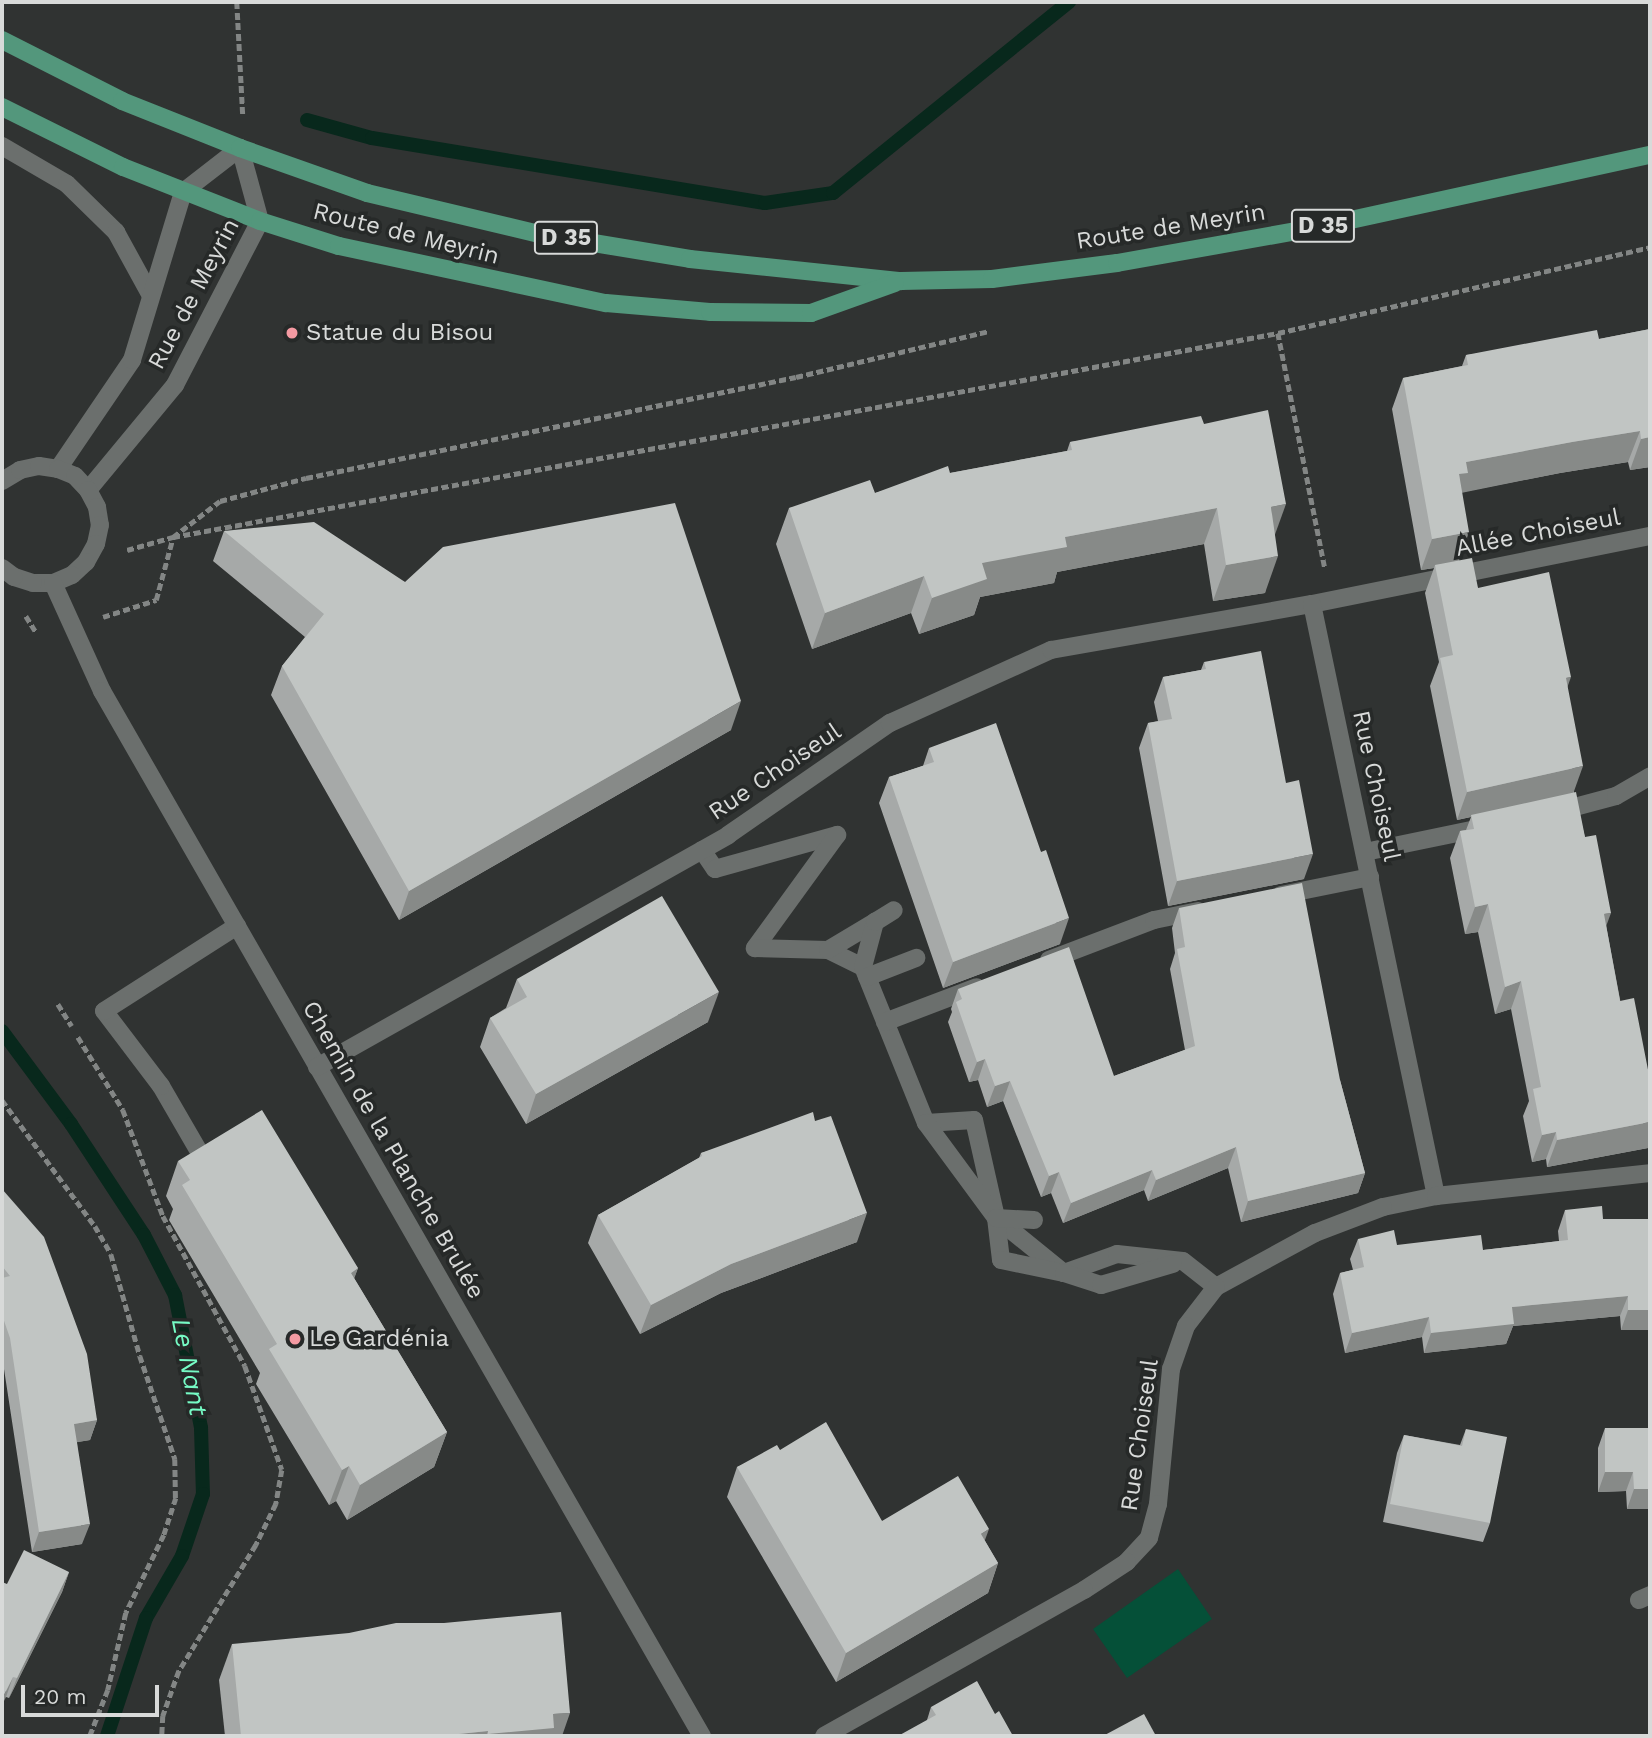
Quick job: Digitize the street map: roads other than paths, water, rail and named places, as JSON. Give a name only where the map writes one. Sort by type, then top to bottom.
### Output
[{"type":"main road","name":"Route de Meyrin","points":[[2,40],[122,101],[240,148],[367,193],[539,234],[690,259],[901,281],[992,279],[1117,263],[1314,228],[1650,155]]},
{"type":"main road","name":"Route de Meyrin","points":[[2,107],[89,151],[183,192],[260,221],[339,246],[606,303],[710,312],[811,313],[901,281]]},
{"type":"street","name":"Rue de Meyrin","points":[[2,146],[67,184],[116,232],[150,294]]},
{"type":"street","points":[[183,192],[240,148]]},
{"type":"street","name":"Rue de Meyrin","points":[[88,490],[175,385],[260,221],[240,148]]},
{"type":"street","name":"Rue de Meyrin","points":[[58,468],[132,360],[183,192]]},
{"type":"street","points":[[2,481],[20,470],[39,466],[58,468],[75,477],[88,490],[97,507],[100,526],[96,544],[86,562],[72,575],[53,583],[33,583],[14,577],[2,568]]},
{"type":"street","name":"Allée Choiseul","points":[[1312,604],[1331,598],[1650,536]]},
{"type":"street","name":"Chemin de la Planche Brulée","points":[[53,583],[102,691],[702,1736]]},
{"type":"street","name":"Rue Choiseul","points":[[317,1067],[728,835],[890,723],[1051,650],[1312,604],[1436,1196],[1382,1206],[1315,1233],[1216,1287],[1186,1326],[1171,1369],[1158,1504],[1149,1538],[1128,1562],[1084,1590],[824,1736]]},
{"type":"street","points":[[1540,815],[1616,796],[1650,776]]},
{"type":"street","points":[[1365,852],[1500,824]]},
{"type":"street","points":[[702,850],[715,869],[836,835],[755,948],[828,950],[865,972],[916,958]]},
{"type":"street","points":[[1262,898],[1370,877]]},
{"type":"street","points":[[1026,968],[1154,920],[1222,906]]},
{"type":"street","points":[[828,950],[894,910]]},
{"type":"street","points":[[874,922],[865,972],[926,1123],[996,1218],[1064,1273]]},
{"type":"street","points":[[201,1155],[161,1086],[104,1011],[237,926]]},
{"type":"street","points":[[886,1022],[988,983]]},
{"type":"street","points":[[926,1123],[974,1120],[996,1218],[1001,1261],[1064,1273],[1101,1284],[1183,1261]]},
{"type":"street","points":[[1436,1196],[1650,1173]]},
{"type":"street","points":[[996,1218],[1034,1220]]},
{"type":"street","points":[[1064,1273],[1117,1254],[1183,1261],[1216,1287]]},
{"type":"waterway","points":[[307,120],[372,138],[765,203],[833,193],[1069,2]]},
{"type":"waterway","name":"Le Nant","points":[[2,1031],[71,1124],[144,1235],[175,1295],[201,1428],[203,1494],[182,1556],[146,1618],[107,1736]]},
{"type":"place","name":"Statue du Bisou","points":[[292,333]]},
{"type":"place","name":"Le Gardénia","points":[[295,1339]]}]
